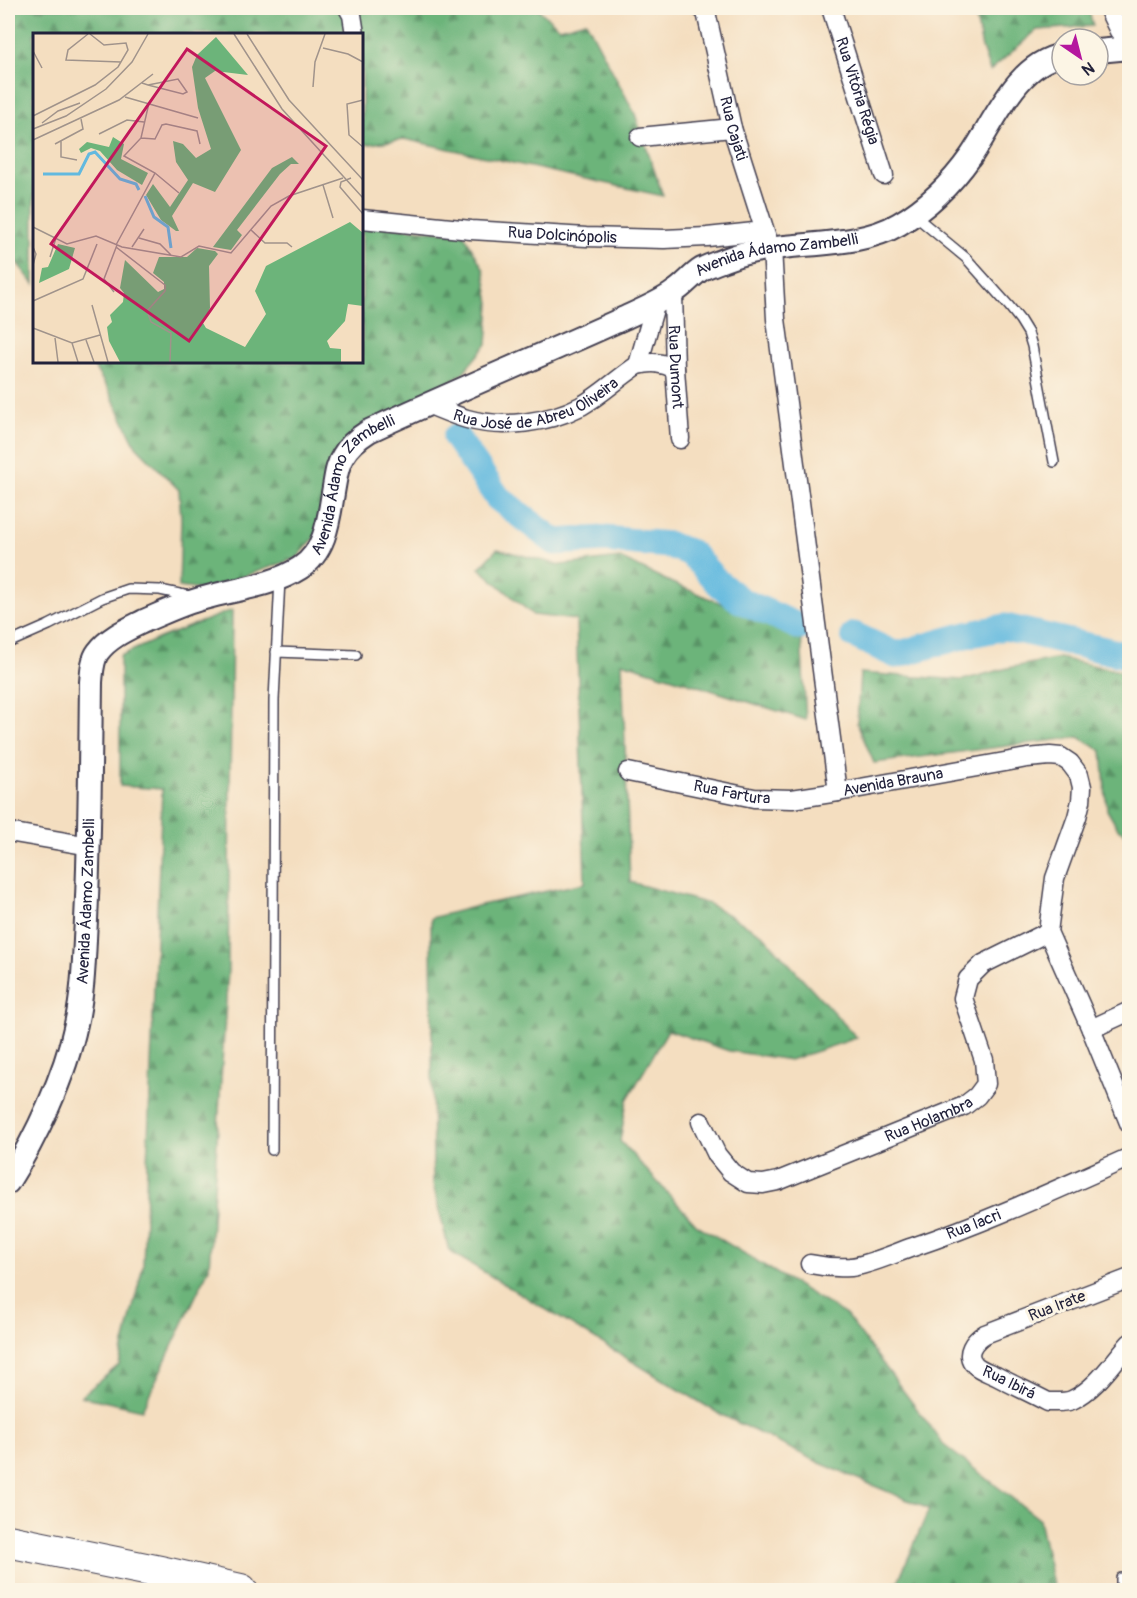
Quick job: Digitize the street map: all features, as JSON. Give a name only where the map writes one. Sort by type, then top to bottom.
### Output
[{"type":"highway","points":[[8,1541],[241,1590]]},
{"type":"street","points":[[348,8],[356,33]]},
{"type":"street","name":"Rua Cajati","points":[[701,8],[706,12],[732,128],[769,242]]},
{"type":"street","name":"Rua Vitória Régia","points":[[831,8],[884,175]]},
{"type":"street","points":[[1108,8],[1119,32],[1130,47],[1110,50]]},
{"type":"street","name":"Avenida Ádamo Zambelli","points":[[8,1182],[27,1152],[49,1102],[68,1055],[77,1023],[82,980],[90,846],[91,682],[94,661],[98,652],[108,641],[151,618],[200,598],[280,579],[312,559],[327,526],[338,466],[348,448],[369,431],[622,319],[665,297],[701,270],[769,242],[846,240],[874,235],[914,215],[944,190],[970,157],[1024,75],[1050,58]]},
{"type":"street","points":[[640,137],[732,128]]},
{"type":"street","name":"Rua Dolcinópolis","points":[[363,219],[471,230],[586,237],[653,239],[707,237],[769,242]]},
{"type":"street","name":"Avenida Brauna","points":[[769,242],[776,319],[838,792],[1027,758],[1061,757],[1070,763],[1079,775],[1082,787],[1081,801],[1055,878],[1048,932]]},
{"type":"street","name":"Rua José de Abreu Oliveira","points":[[638,365],[665,297]]},
{"type":"street","name":"Rua Dumont","points":[[665,297],[675,369],[680,439]]},
{"type":"street","name":"Rua José de Abreu Oliveira","points":[[428,404],[467,419],[508,423],[538,420],[568,412],[582,405],[638,365],[657,362],[675,369]]},
{"type":"street","name":"Rua Fartura","points":[[628,772],[754,798],[792,799],[838,792]]},
{"type":"street","points":[[8,832],[90,846]]},
{"type":"street","points":[[1048,932],[1130,1125]]},
{"type":"street","name":"Rua Holambra","points":[[701,1122],[717,1155],[731,1172],[748,1183],[763,1184],[778,1181],[964,1106],[977,1096],[986,1084],[984,1060],[963,998],[968,979],[983,964],[1048,932]]},
{"type":"street","points":[[1091,1029],[1130,1011]]},
{"type":"street","name":"Rua Iacri","points":[[810,1264],[827,1268],[853,1267],[882,1258],[958,1232],[1130,1157]]},
{"type":"street","name":"Rua Irate","points":[[985,1334],[1130,1278]]},
{"type":"street","name":"Rua Ibirá","points":[[985,1334],[976,1339],[971,1349],[971,1359],[975,1365],[1048,1402],[1057,1403],[1071,1400],[1087,1390],[1130,1343]]},
{"type":"lane","points":[[914,215],[966,258],[1020,320],[1028,333],[1054,462]]},
{"type":"lane","points":[[272,1150],[274,700],[280,579]]},
{"type":"lane","points":[[8,643],[102,598],[128,589],[160,590],[200,598]]},
{"type":"lane","points":[[276,652],[356,654]]},
{"type":"lane","points":[[1121,1578],[1121,1590]]},
{"type":"green space","points":[[8,8],[539,8],[560,28],[586,21],[635,114],[663,196],[404,139],[363,145],[363,33],[33,33],[33,283],[13,258],[8,209]]},
{"type":"green space","points":[[974,8],[1088,8],[1093,26],[1050,27],[1050,29],[1037,30],[990,71],[982,48]]},
{"type":"green space","points":[[363,224],[464,234],[484,270],[490,303],[487,344],[462,374],[444,386],[356,432],[320,531],[297,558],[203,590],[179,587],[181,519],[179,490],[136,446],[108,389],[92,363],[363,363]]},
{"type":"green space","points":[[497,549],[561,565],[620,558],[672,583],[801,636],[806,720],[622,662],[630,882],[709,904],[762,934],[857,1038],[790,1060],[729,1051],[668,1030],[627,1100],[620,1141],[697,1225],[846,1315],[945,1446],[1039,1519],[1054,1590],[877,1590],[898,1582],[929,1509],[820,1463],[718,1413],[449,1251],[433,1184],[431,918],[585,883],[576,620],[533,615],[479,568]]},
{"type":"green space","points":[[232,610],[228,970],[209,1268],[142,1410],[81,1396],[119,1365],[143,1266],[162,789],[120,786],[120,656]]},
{"type":"green space","points":[[1059,658],[1129,673],[1129,835],[1118,829],[1107,810],[1102,751],[1079,737],[874,763],[857,723],[860,673],[963,680]]},
{"type":"waterway","points":[[456,437],[498,498],[555,542],[604,539],[669,545],[691,553],[717,582],[740,600],[800,627]]},
{"type":"waterway","points":[[854,635],[896,655],[966,635],[1005,627],[1130,656]]}]
